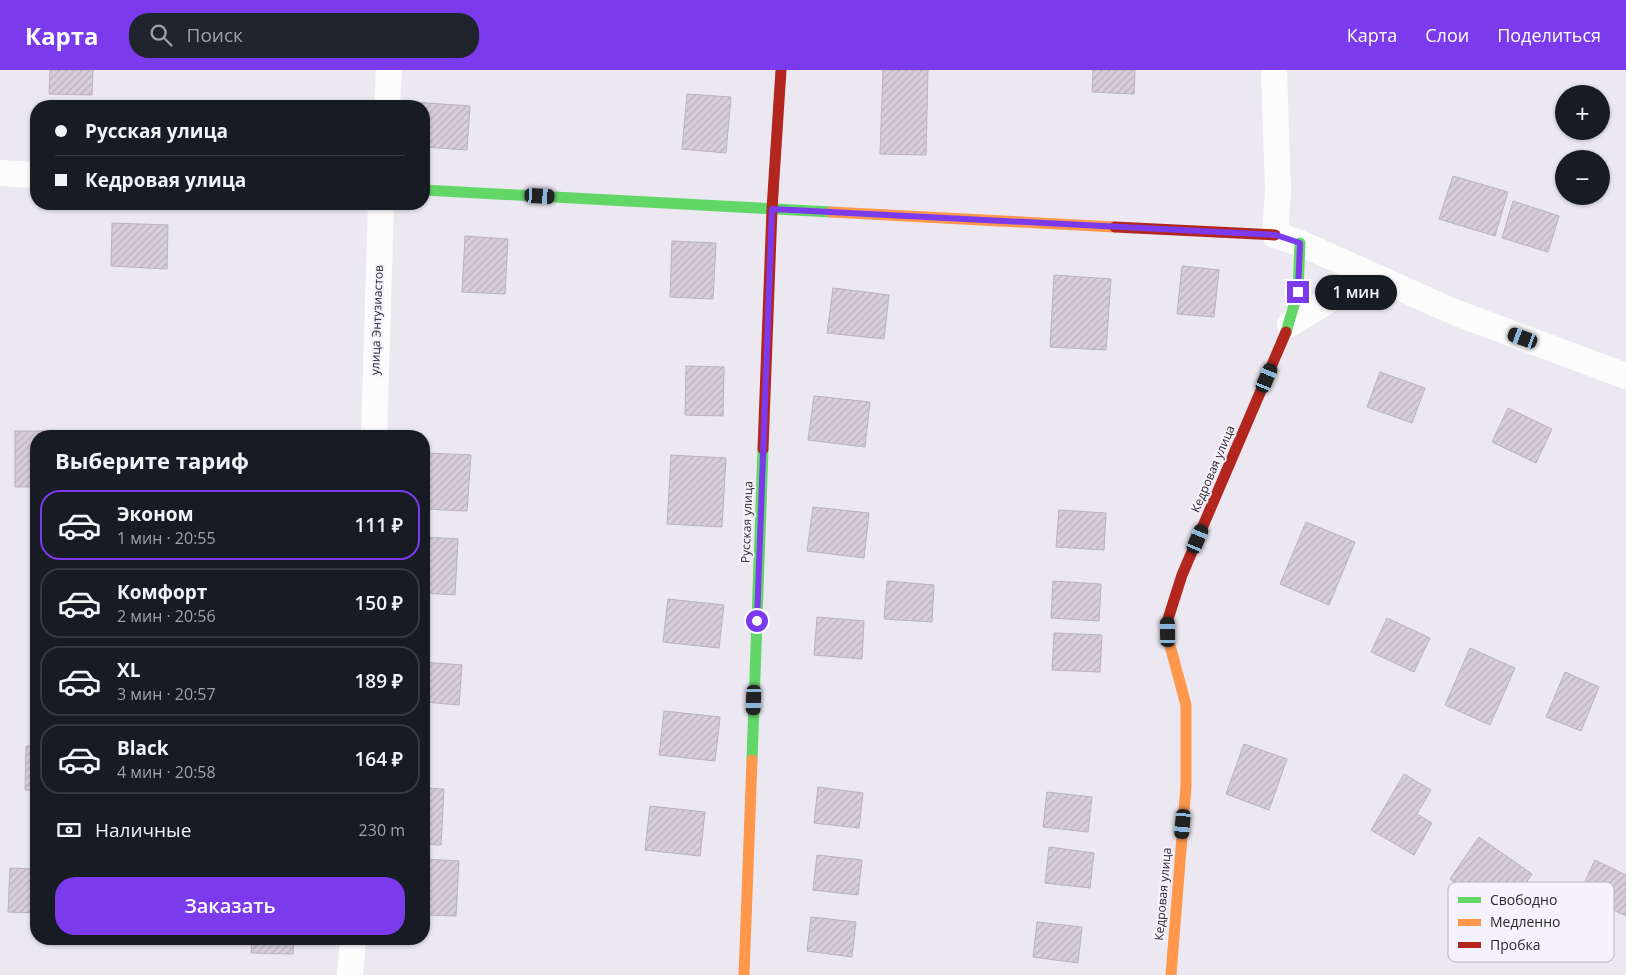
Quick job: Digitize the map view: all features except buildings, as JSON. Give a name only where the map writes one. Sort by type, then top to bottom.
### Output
[{"type":"street","points":[[387,100],[389,70]]},
{"type":"street","name":"Русская улица","points":[[744,975],[772,209],[780,70]]},
{"type":"street","points":[[1274,70],[1278,191],[1276,235]]},
{"type":"street","points":[[0,173],[30,175]]},
{"type":"street","points":[[430,190],[1276,235],[1300,243],[1454,312],[1626,376]]},
{"type":"street","name":"улица Энтузиастов","points":[[374,430],[381,210]]},
{"type":"street","name":"Кедровая улица","points":[[1171,975],[1186,786],[1186,704],[1168,644],[1168,619],[1182,574],[1290,324],[1298,292],[1300,243]]},
{"type":"street","points":[[1290,324],[1331,299],[1380,279]]},
{"type":"street","points":[[350,975],[352,945]]},
{"type":"traffic: fast","points":[[430,190],[831,212]]},
{"type":"traffic: fast","points":[[1286,332],[1298,292],[1300,243]]},
{"type":"traffic: fast","points":[[752,760],[763,449]]},
{"type":"traffic: slow","points":[[831,212],[1115,227]]},
{"type":"traffic: slow","points":[[1168,638],[1186,705],[1186,786],[1171,975]]},
{"type":"traffic: slow","points":[[744,975],[752,760]]},
{"type":"traffic: jam","points":[[763,449],[772,209],[781,70]]},
{"type":"traffic: jam","points":[[1115,227],[1275,235]]},
{"type":"traffic: jam","points":[[1168,638],[1168,619],[1182,575],[1286,332]]},
{"type":"route","points":[[757,621],[772,209],[1276,235],[1300,243],[1298,292]]}]
